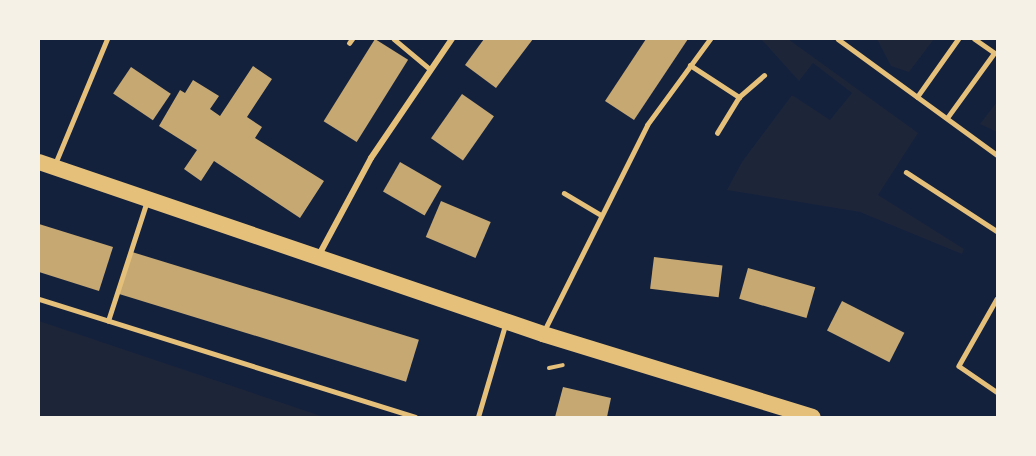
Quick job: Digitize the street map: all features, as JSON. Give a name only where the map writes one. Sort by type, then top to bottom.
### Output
[{"type":"highway","points":[[47,164],[506,322],[813,417]]},
{"type":"street","points":[[318,257],[371,158],[452,39]]},
{"type":"lane","points":[[47,164],[107,39]]},
{"type":"lane","points":[[394,39],[430,69]]},
{"type":"lane","points":[[543,334],[647,125],[710,39]]},
{"type":"lane","points":[[838,39],[997,155]]},
{"type":"lane","points":[[917,97],[958,39]]},
{"type":"lane","points":[[947,118],[994,52],[974,39]]},
{"type":"lane","points":[[690,65],[739,97]]},
{"type":"lane","points":[[717,133],[739,97],[764,75]]},
{"type":"lane","points":[[906,172],[997,231]]},
{"type":"lane","points":[[564,193],[601,214]]},
{"type":"lane","points":[[108,321],[148,198]]},
{"type":"lane","points":[[39,299],[415,417]]},
{"type":"lane","points":[[997,299],[959,366],[997,392]]},
{"type":"lane","points":[[478,417],[506,322]]},
{"type":"shaded area","points":[[761,39],[788,39],[918,133],[878,195],[964,249],[962,254],[860,212],[727,190],[742,162],[792,95],[830,120],[852,93],[813,63],[799,81]]},
{"type":"shaded area","points":[[877,39],[934,39],[909,72],[891,66]]},
{"type":"shaded area","points":[[997,102],[997,132],[980,124]]},
{"type":"shaded area","points":[[39,321],[324,417],[39,417]]},
{"type":"building","points":[[375,39],[408,60],[357,142],[324,121]]},
{"type":"building","points":[[484,39],[533,39],[496,88],[465,65]]},
{"type":"building","points":[[646,39],[688,39],[634,120],[605,101]]},
{"type":"building","points":[[253,66],[272,79],[247,117],[262,127],[255,138],[324,181],[300,218],[214,161],[201,181],[184,169],[197,150],[159,126],[180,90],[185,93],[193,80],[219,96],[210,109],[220,116]]},
{"type":"building","points":[[131,67],[171,94],[153,120],[113,94]]},
{"type":"building","points":[[462,94],[494,116],[463,161],[431,138]]},
{"type":"building","points":[[400,162],[442,186],[425,215],[383,191]]},
{"type":"building","points":[[441,201],[491,222],[475,258],[426,237]]},
{"type":"building","points":[[39,224],[113,247],[99,291],[39,272]]},
{"type":"building","points":[[132,252],[419,340],[406,382],[119,294]]},
{"type":"building","points":[[654,257],[722,265],[719,297],[650,289]]},
{"type":"building","points":[[748,268],[815,287],[806,318],[739,299]]},
{"type":"building","points":[[842,301],[904,333],[889,362],[827,330]]},
{"type":"building","points":[[563,387],[611,398],[607,417],[555,417]]}]
